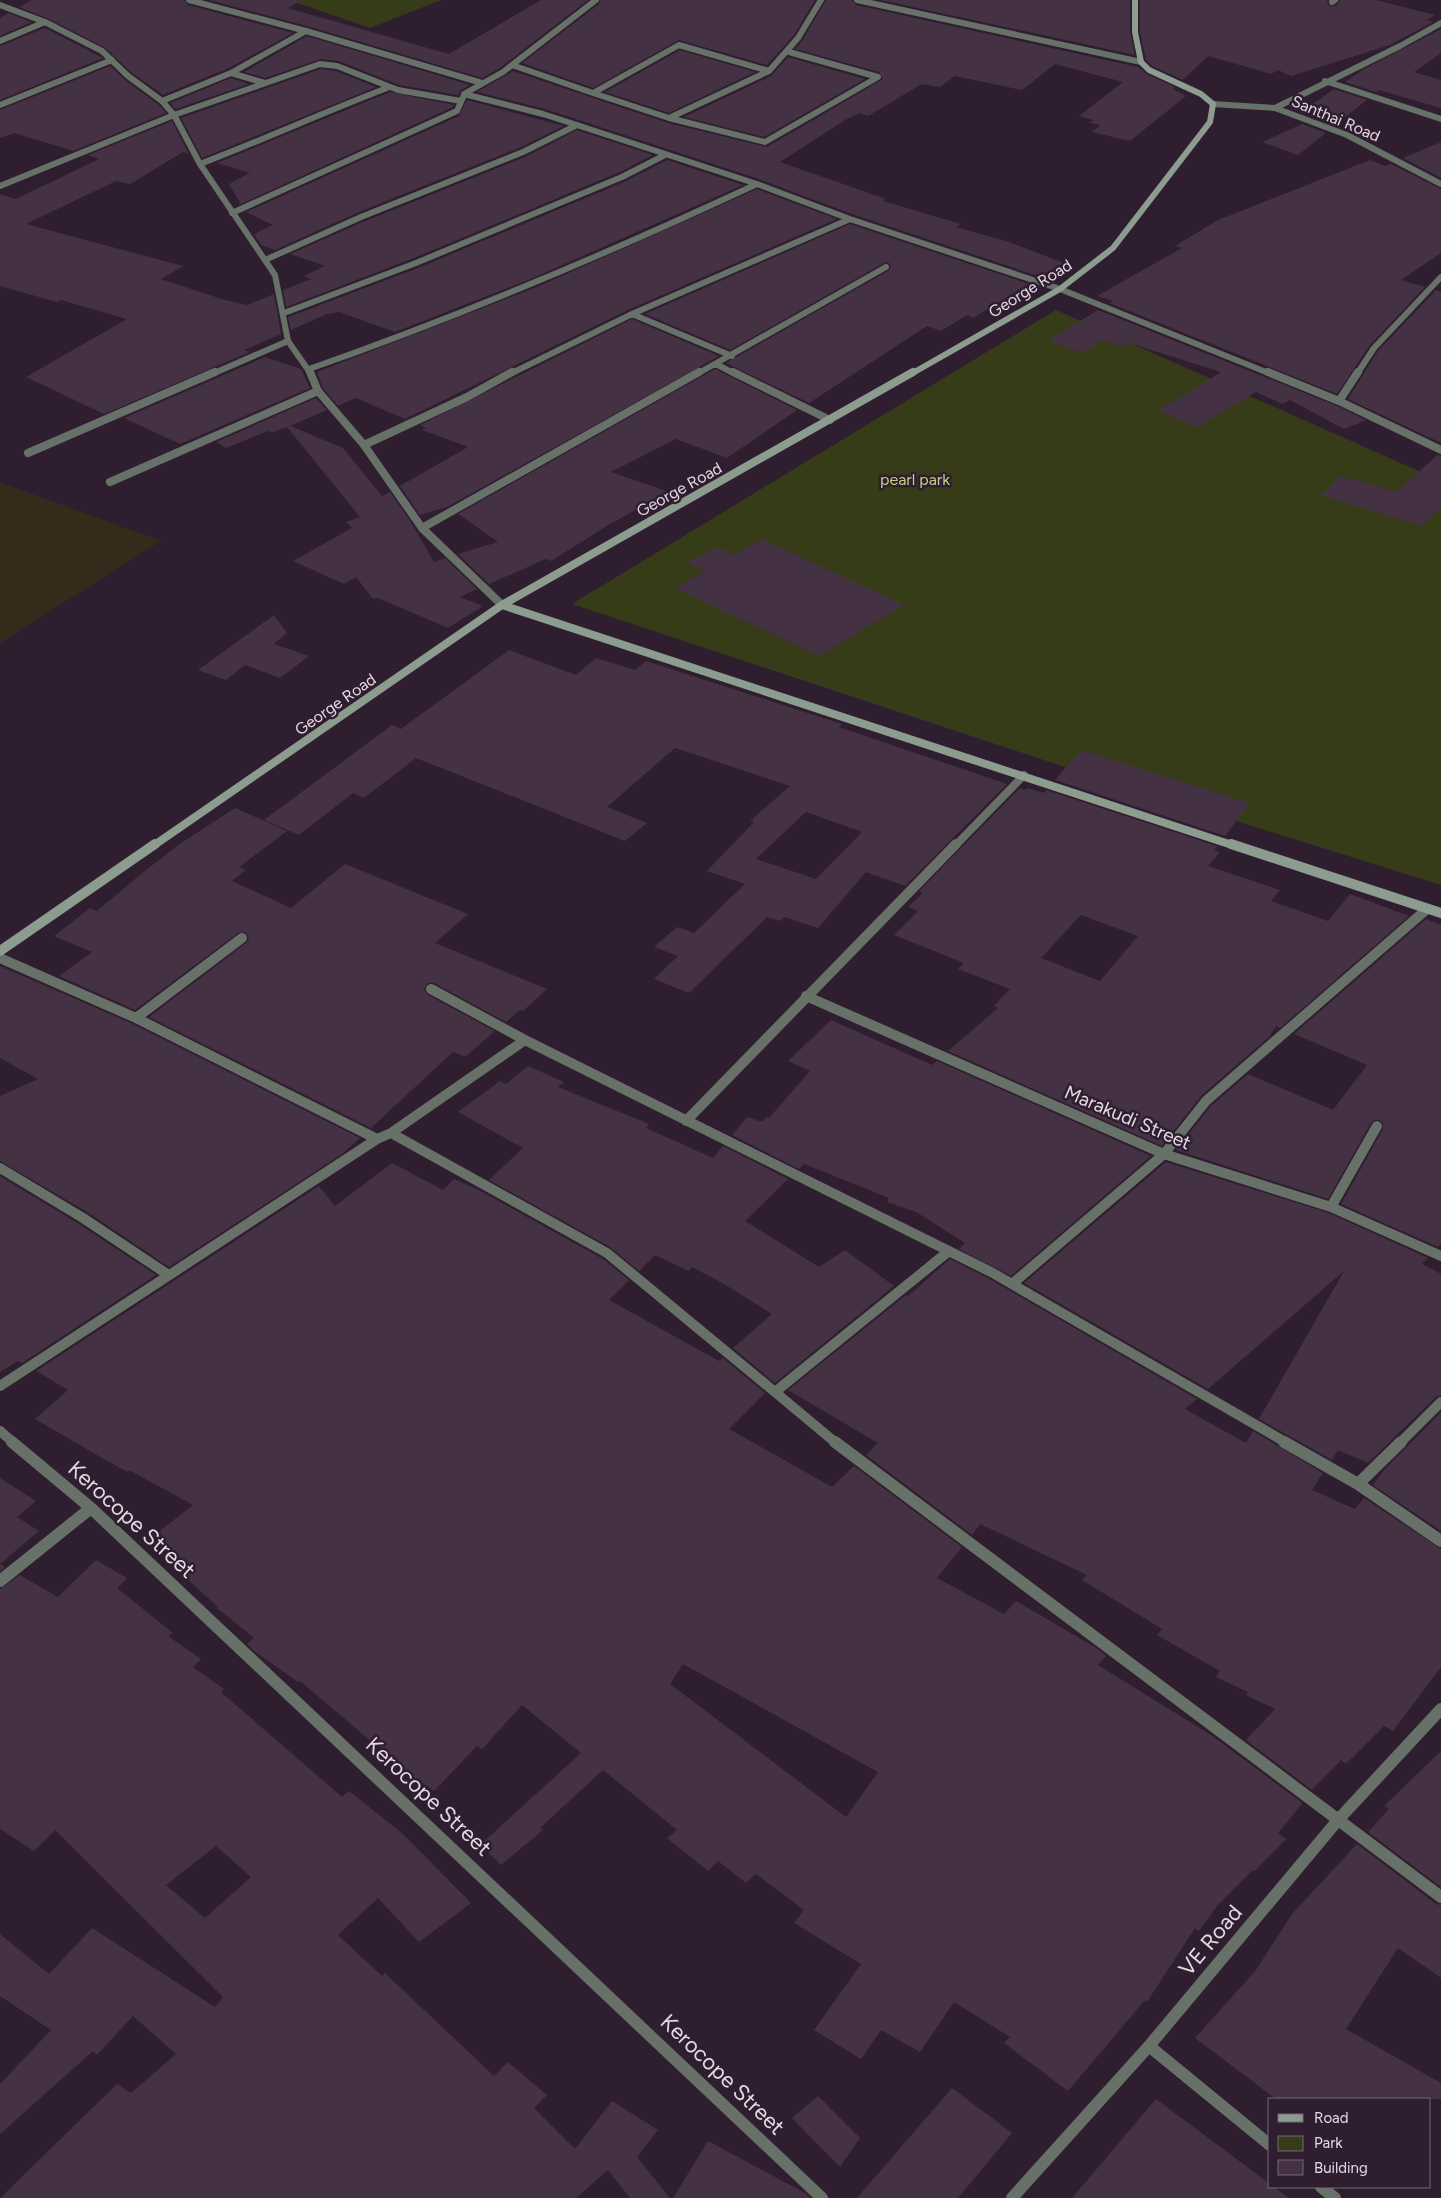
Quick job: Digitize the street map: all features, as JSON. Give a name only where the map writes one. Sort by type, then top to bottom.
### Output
[{"type":"main road","points":[[1134,0],[1135,32],[1141,62],[1149,70],[1202,94],[1212,104]]},
{"type":"main road","name":"George Road","points":[[0,951],[502,605],[1060,289],[1113,248],[1210,122],[1212,104]]},
{"type":"main road","points":[[502,605],[1441,913]]},
{"type":"street","points":[[189,0],[306,31],[482,83]]},
{"type":"street","points":[[232,214],[457,111],[464,94],[503,72],[596,0]]},
{"type":"street","points":[[669,118],[768,71],[789,52],[812,19],[821,0]]},
{"type":"street","points":[[857,0],[1141,62]]},
{"type":"street","points":[[0,5],[45,22],[102,51],[128,76],[162,102],[174,115],[200,164],[275,275],[288,341],[309,369],[318,391],[364,445],[422,528],[502,605]]},
{"type":"street","points":[[0,41],[45,22]]},
{"type":"street","points":[[1276,108],[1325,81],[1414,40],[1441,23]]},
{"type":"street","points":[[162,102],[231,72],[306,31]]},
{"type":"street","points":[[593,93],[679,45],[768,71]]},
{"type":"street","points":[[512,65],[669,118],[765,142],[878,78],[789,52]]},
{"type":"street","points":[[0,105],[112,60]]},
{"type":"street","points":[[0,186],[174,115],[313,65],[326,63],[387,88],[412,94],[461,101]]},
{"type":"street","points":[[231,72],[265,83]]},
{"type":"street","points":[[1325,81],[1441,119]]},
{"type":"street","points":[[200,164],[272,137],[316,116],[387,88]]},
{"type":"street","points":[[464,94],[577,124],[665,156],[757,184],[850,219],[1060,289],[1339,400],[1441,450]]},
{"type":"street","name":"Santhai Road","points":[[1212,104],[1276,108],[1347,135],[1440,183]]},
{"type":"street","points":[[265,260],[361,217],[523,152],[577,124]]},
{"type":"street","points":[[284,313],[416,263],[622,177],[665,156]]},
{"type":"street","points":[[309,369],[368,349],[503,295],[630,242],[757,184]]},
{"type":"street","points":[[364,445],[467,397],[509,374],[632,314],[850,219]]},
{"type":"street","points":[[422,528],[732,356],[886,267]]},
{"type":"street","points":[[1339,400],[1374,348],[1441,277]]},
{"type":"street","points":[[632,314],[732,356]]},
{"type":"street","points":[[28,453],[288,341]]},
{"type":"street","points":[[716,364],[830,420]]},
{"type":"street","points":[[110,482],[318,391]]},
{"type":"street","points":[[686,1121],[806,996],[1024,775]]},
{"type":"street","points":[[1012,1284],[1164,1154],[1206,1101],[1427,909]]},
{"type":"street","points":[[136,1018],[242,938]]},
{"type":"street","points":[[0,958],[136,1018],[377,1139]]},
{"type":"street","points":[[431,989],[525,1040],[1012,1284],[1358,1484],[1441,1541]]},
{"type":"street","name":"Marakudi Street","points":[[806,996],[1164,1154],[1331,1207],[1441,1256]]},
{"type":"street","points":[[0,1386],[167,1274],[377,1139],[390,1133],[525,1040]]},
{"type":"street","points":[[1331,1207],[1377,1126]]},
{"type":"street","points":[[390,1133],[608,1254],[845,1450],[1441,1897]]},
{"type":"street","points":[[0,1168],[83,1218],[167,1274]]},
{"type":"street","points":[[775,1392],[949,1251]]},
{"type":"street","points":[[1358,1484],[1441,1402]]},
{"type":"street","name":"Kerocope Street","points":[[0,1431],[91,1508],[822,2198]]},
{"type":"street","points":[[0,1581],[91,1508]]},
{"type":"street","name":"VE Road","points":[[1012,2198],[1149,2046],[1338,1820],[1441,1709]]},
{"type":"street","points":[[1149,2046],[1268,2143]]},
{"type":"street","points":[[1322,2188],[1335,2198]]},
{"type":"shaded area","points":[[0,482],[161,541],[0,643]]},
{"type":"green space","points":[[289,0],[441,0],[370,28]]},
{"type":"green space","name":"pearl park","points":[[1056,310],[1441,481],[1441,885],[1086,774],[572,604]]},
{"type":"building","points":[[32,0],[184,0],[188,5],[293,33],[229,68],[163,95],[131,72],[104,47],[47,18],[19,7]]},
{"type":"building","points":[[209,0],[302,0],[288,8],[449,54],[541,0],[588,0],[500,68],[482,78],[307,26]]},
{"type":"building","points":[[601,0],[815,0],[794,35],[767,65],[679,40],[593,88],[522,63],[599,4]]},
{"type":"building","points":[[826,0],[852,0],[856,5],[1138,67],[1147,74],[1175,87],[1173,89],[1186,96],[1130,141],[1092,132],[1101,125],[1089,123],[1094,120],[1079,116],[1123,82],[1055,64],[1022,90],[955,76],[940,87],[922,84],[868,116],[859,113],[780,162],[886,199],[883,201],[961,224],[956,227],[1009,242],[1064,263],[1041,277],[852,214],[759,179],[545,109],[477,92],[513,71],[668,123],[767,147],[883,79],[879,72],[795,49],[802,41]]},
{"type":"building","points":[[880,0],[1130,0],[1130,32],[1135,55]]},
{"type":"building","points":[[1140,0],[1327,0],[1328,4],[1332,7],[1338,4],[1340,0],[1376,0],[1435,15],[1427,20],[1433,22],[1390,45],[1291,76],[1278,70],[1271,74],[1208,56],[1183,80],[1152,66],[1146,60],[1140,32]]},
{"type":"building","points":[[8,13],[32,22],[0,36],[0,18]]},
{"type":"building","points":[[45,28],[103,58],[0,100],[0,46]]},
{"type":"building","points":[[1441,29],[1441,53],[1414,72],[1441,80],[1441,108],[1379,90],[1376,92],[1345,82],[1364,69]]},
{"type":"building","points":[[307,36],[470,85],[461,90],[458,95],[399,85],[339,61],[321,59],[265,78],[244,72]]},
{"type":"building","points":[[680,50],[755,72],[669,113],[605,92]]},
{"type":"building","points":[[788,57],[865,79],[764,137],[684,117],[771,76]]},
{"type":"building","points":[[110,66],[125,80],[159,105],[166,113],[73,151],[14,133],[0,138],[0,110]]},
{"type":"building","points":[[321,69],[336,71],[376,87],[202,158],[181,118]]},
{"type":"building","points":[[231,78],[249,84],[176,109],[170,103]]},
{"type":"building","points":[[1334,89],[1367,100],[1335,125],[1315,118],[1322,114],[1304,110]]},
{"type":"building","points":[[390,92],[454,105],[241,204],[229,184],[250,173],[217,163]]},
{"type":"building","points":[[467,100],[564,126],[521,147],[359,212],[275,250],[261,245],[254,234],[273,225],[246,212],[459,116]]},
{"type":"building","points":[[172,121],[189,154],[183,152],[130,184],[116,181],[26,224],[183,266],[161,279],[225,300],[247,305],[274,294],[281,334],[244,350],[250,352],[104,414],[26,377],[127,319],[61,300],[57,302],[0,286],[0,194],[16,199],[99,159],[88,155]]},
{"type":"building","points":[[1302,124],[1326,133],[1298,155],[1262,142]]},
{"type":"building","points":[[577,130],[653,155],[620,172],[414,258],[286,307],[283,290],[311,279],[304,276],[325,266],[290,254],[363,222],[525,157]]},
{"type":"building","points":[[1441,142],[1441,178],[1403,158]]},
{"type":"building","points":[[667,160],[743,185],[533,278],[395,332],[339,312],[327,314],[291,330],[288,317],[418,268],[624,182]]},
{"type":"building","points":[[1370,160],[1385,166],[1391,164],[1441,189],[1441,253],[1401,280],[1425,287],[1370,345],[1337,394],[1109,303],[1113,301],[1097,296],[1182,248],[1175,246],[1218,220]]},
{"type":"building","points":[[757,189],[837,219],[630,309],[405,419],[356,398],[338,406],[323,388],[317,372],[537,287]]},
{"type":"building","points":[[850,224],[1029,284],[973,318],[967,315],[941,331],[927,326],[809,403],[726,363],[888,271],[891,267],[888,262],[730,350],[645,314]]},
{"type":"building","points":[[1436,290],[1441,292],[1441,443],[1348,399],[1378,351]]},
{"type":"building","points":[[1098,310],[1337,406],[1366,420],[1344,429],[1290,400],[1282,404],[1256,392],[1197,427],[1159,411],[1221,372],[1129,343],[1123,347],[1103,340],[1083,353],[1048,341]]},
{"type":"building","points":[[632,319],[719,356],[447,507],[420,515],[400,486],[468,447],[422,430],[426,428],[420,425]]},
{"type":"building","points":[[265,357],[301,369],[310,388],[180,444],[124,418]]},
{"type":"building","points":[[715,369],[797,410],[727,458],[676,439],[611,472],[669,492],[610,524],[551,561],[546,559],[489,584],[458,554],[498,542],[458,514]]},
{"type":"building","points":[[316,398],[327,410],[290,426],[343,448],[382,496],[390,492],[409,519],[434,562],[445,558],[477,589],[460,597],[483,606],[448,628],[378,598],[373,599],[356,577],[344,584],[293,561],[352,528],[346,522],[360,517],[287,427],[272,433],[268,431],[226,448],[216,442]]},
{"type":"building","points":[[1437,455],[1441,456],[1441,506],[1422,526],[1320,495],[1340,476],[1397,492]]},
{"type":"building","points":[[762,539],[904,605],[819,656],[675,588],[705,571],[688,562],[718,547],[734,555]]},
{"type":"building","points":[[274,615],[287,633],[274,644],[309,656],[280,678],[245,665],[226,680],[198,670]]},
{"type":"building","points":[[509,650],[576,675],[596,658],[635,670],[646,661],[842,724],[839,727],[1007,784],[905,886],[866,872],[818,928],[784,917],[780,921],[767,917],[689,993],[654,979],[678,956],[654,947],[677,927],[694,933],[745,884],[707,871],[754,822],[750,821],[790,786],[675,748],[607,807],[647,823],[625,841],[416,758],[364,798],[353,793],[299,835],[264,820],[392,725],[401,729]],"holes":[[[806,812],[862,832],[816,879],[756,859]]]},
{"type":"building","points":[[1081,750],[1250,803],[1225,836],[1055,780]]},
{"type":"building","points":[[1020,788],[1025,790],[1028,788],[1044,793],[1046,790],[1217,846],[1214,850],[1220,852],[1208,866],[1280,890],[1271,901],[1328,921],[1350,894],[1409,916],[1280,1028],[1276,1026],[1269,1037],[1201,1096],[1162,1146],[948,1051],[998,1008],[994,1006],[1010,989],[958,969],[964,963],[894,935],[918,911],[908,907],[923,893],[919,891]],"holes":[[[1081,915],[1138,936],[1100,981],[1041,958]]]},
{"type":"building","points":[[235,808],[287,831],[239,867],[246,870],[232,881],[291,908],[345,864],[468,914],[435,943],[547,989],[523,1011],[520,1010],[506,1022],[434,983],[427,983],[424,990],[428,995],[495,1031],[465,1057],[453,1052],[371,1128],[149,1017],[246,943],[249,938],[245,932],[238,933],[135,1010],[59,976],[92,952],[54,936],[90,908],[97,911],[181,843]]},
{"type":"building","points":[[1426,919],[1441,925],[1441,1244],[1438,1247],[1341,1204],[1383,1129],[1383,1123],[1380,1120],[1374,1120],[1371,1123],[1328,1199],[1176,1150],[1211,1106],[1248,1074],[1333,1110],[1367,1065],[1294,1034]]},
{"type":"building","points":[[0,966],[133,1024],[360,1138],[342,1154],[169,1267],[87,1212],[0,1161],[0,1096],[38,1079],[0,1058]]},
{"type":"building","points":[[831,1020],[932,1065],[937,1061],[1151,1156],[1011,1276],[959,1249],[965,1243],[916,1212],[887,1202],[889,1198],[804,1164],[799,1169],[732,1135],[747,1117],[762,1122],[766,1117],[769,1118],[810,1071],[788,1061]]},
{"type":"building","points":[[528,1066],[564,1082],[558,1087],[649,1124],[646,1128],[713,1158],[723,1146],[788,1179],[745,1221],[819,1267],[845,1250],[894,1286],[775,1383],[733,1348],[772,1314],[724,1284],[692,1267],[689,1271],[655,1255],[639,1271],[610,1247],[489,1180],[523,1148],[458,1112],[500,1081],[506,1084]]},
{"type":"building","points":[[1166,1162],[1329,1213],[1428,1258],[1422,1264],[1441,1274],[1441,1395],[1436,1397],[1368,1463],[1338,1450],[1332,1460],[1259,1419],[1344,1271],[1208,1389],[1024,1283]]},
{"type":"building","points":[[392,1163],[443,1190],[454,1179],[479,1190],[603,1259],[629,1280],[609,1300],[719,1361],[723,1358],[765,1393],[729,1429],[832,1487],[854,1466],[962,1547],[937,1578],[1004,1614],[1016,1601],[1098,1649],[1106,1656],[1098,1665],[1211,1735],[1301,1802],[1302,1804],[1278,1833],[1286,1839],[1217,1906],[1199,1931],[1195,1928],[1147,2002],[1145,2000],[1068,2091],[1004,2043],[1010,2037],[954,2002],[920,2052],[881,2030],[861,2059],[814,2030],[861,1964],[794,1923],[804,1910],[756,1874],[746,1883],[718,1861],[708,1871],[667,1838],[677,1830],[603,1770],[540,1828],[543,1830],[501,1865],[480,1845],[581,1753],[522,1705],[482,1749],[477,1746],[434,1791],[392,1764],[398,1759],[372,1742],[300,1681],[298,1682],[254,1651],[247,1644],[254,1638],[217,1608],[166,1560],[175,1554],[152,1537],[193,1505],[129,1470],[127,1472],[35,1419],[68,1390],[36,1371],[319,1186],[335,1206]],"holes":[[[683,1664],[878,1772],[846,1817],[670,1684]]]},
{"type":"building","points":[[0,1176],[79,1224],[156,1275],[22,1363],[18,1361],[0,1372]]},
{"type":"building","points":[[950,1259],[988,1278],[1197,1399],[1185,1409],[1246,1443],[1253,1431],[1323,1473],[1312,1490],[1355,1509],[1364,1498],[1441,1549],[1441,1667],[1393,1731],[1384,1726],[1346,1764],[1341,1760],[1312,1790],[1246,1740],[1275,1709],[1246,1695],[1248,1692],[1216,1677],[1220,1671],[1157,1635],[1162,1629],[1082,1580],[1087,1575],[980,1524],[972,1535],[866,1455],[878,1443],[788,1390],[906,1295],[908,1296]]},
{"type":"building","points":[[1441,1412],[1441,1531],[1373,1485],[1384,1470]]},
{"type":"building","points":[[0,1478],[36,1501],[17,1517],[39,1531],[0,1564]]},
{"type":"building","points":[[96,1560],[127,1578],[117,1588],[173,1633],[168,1636],[201,1659],[193,1667],[224,1689],[221,1692],[342,1797],[349,1791],[403,1834],[471,1903],[419,1942],[378,1898],[338,1935],[382,1976],[385,1973],[494,2076],[508,2062],[547,2095],[534,2108],[575,2149],[612,2101],[658,2130],[637,2157],[670,2198],[630,2198],[608,2170],[576,2198],[0,2198],[117,2084],[131,2093],[176,2054],[133,2016],[97,2055],[93,2051],[0,2134],[0,2084],[51,2030],[0,1996],[0,1934],[49,1974],[92,1928],[215,2007],[223,1997],[55,1830],[34,1851],[0,1829],[0,1589],[20,1575],[58,1597]],"holes":[[[216,1846],[251,1877],[205,1918],[166,1885]]]},
{"type":"building","points":[[0,1564],[5,1567],[0,1571]]},
{"type":"building","points":[[1441,1751],[1441,1887],[1368,1832],[1389,1809],[1384,1806]]},
{"type":"building","points":[[1357,1844],[1436,1904],[1441,1905],[1441,1978],[1398,1948],[1346,2029],[1441,2083],[1441,2099],[1275,2098],[1195,2038],[1256,1970],[1292,1914]]},
{"type":"building","points":[[952,2088],[1012,2133],[958,2198],[857,2198]]},
{"type":"building","points":[[818,2096],[860,2138],[840,2167],[792,2118]]},
{"type":"building","points":[[1156,2099],[1268,2183],[1268,2188],[1275,2188],[1289,2198],[1072,2198]]},
{"type":"building","points":[[708,2141],[805,2193],[810,2198],[673,2198]]}]
